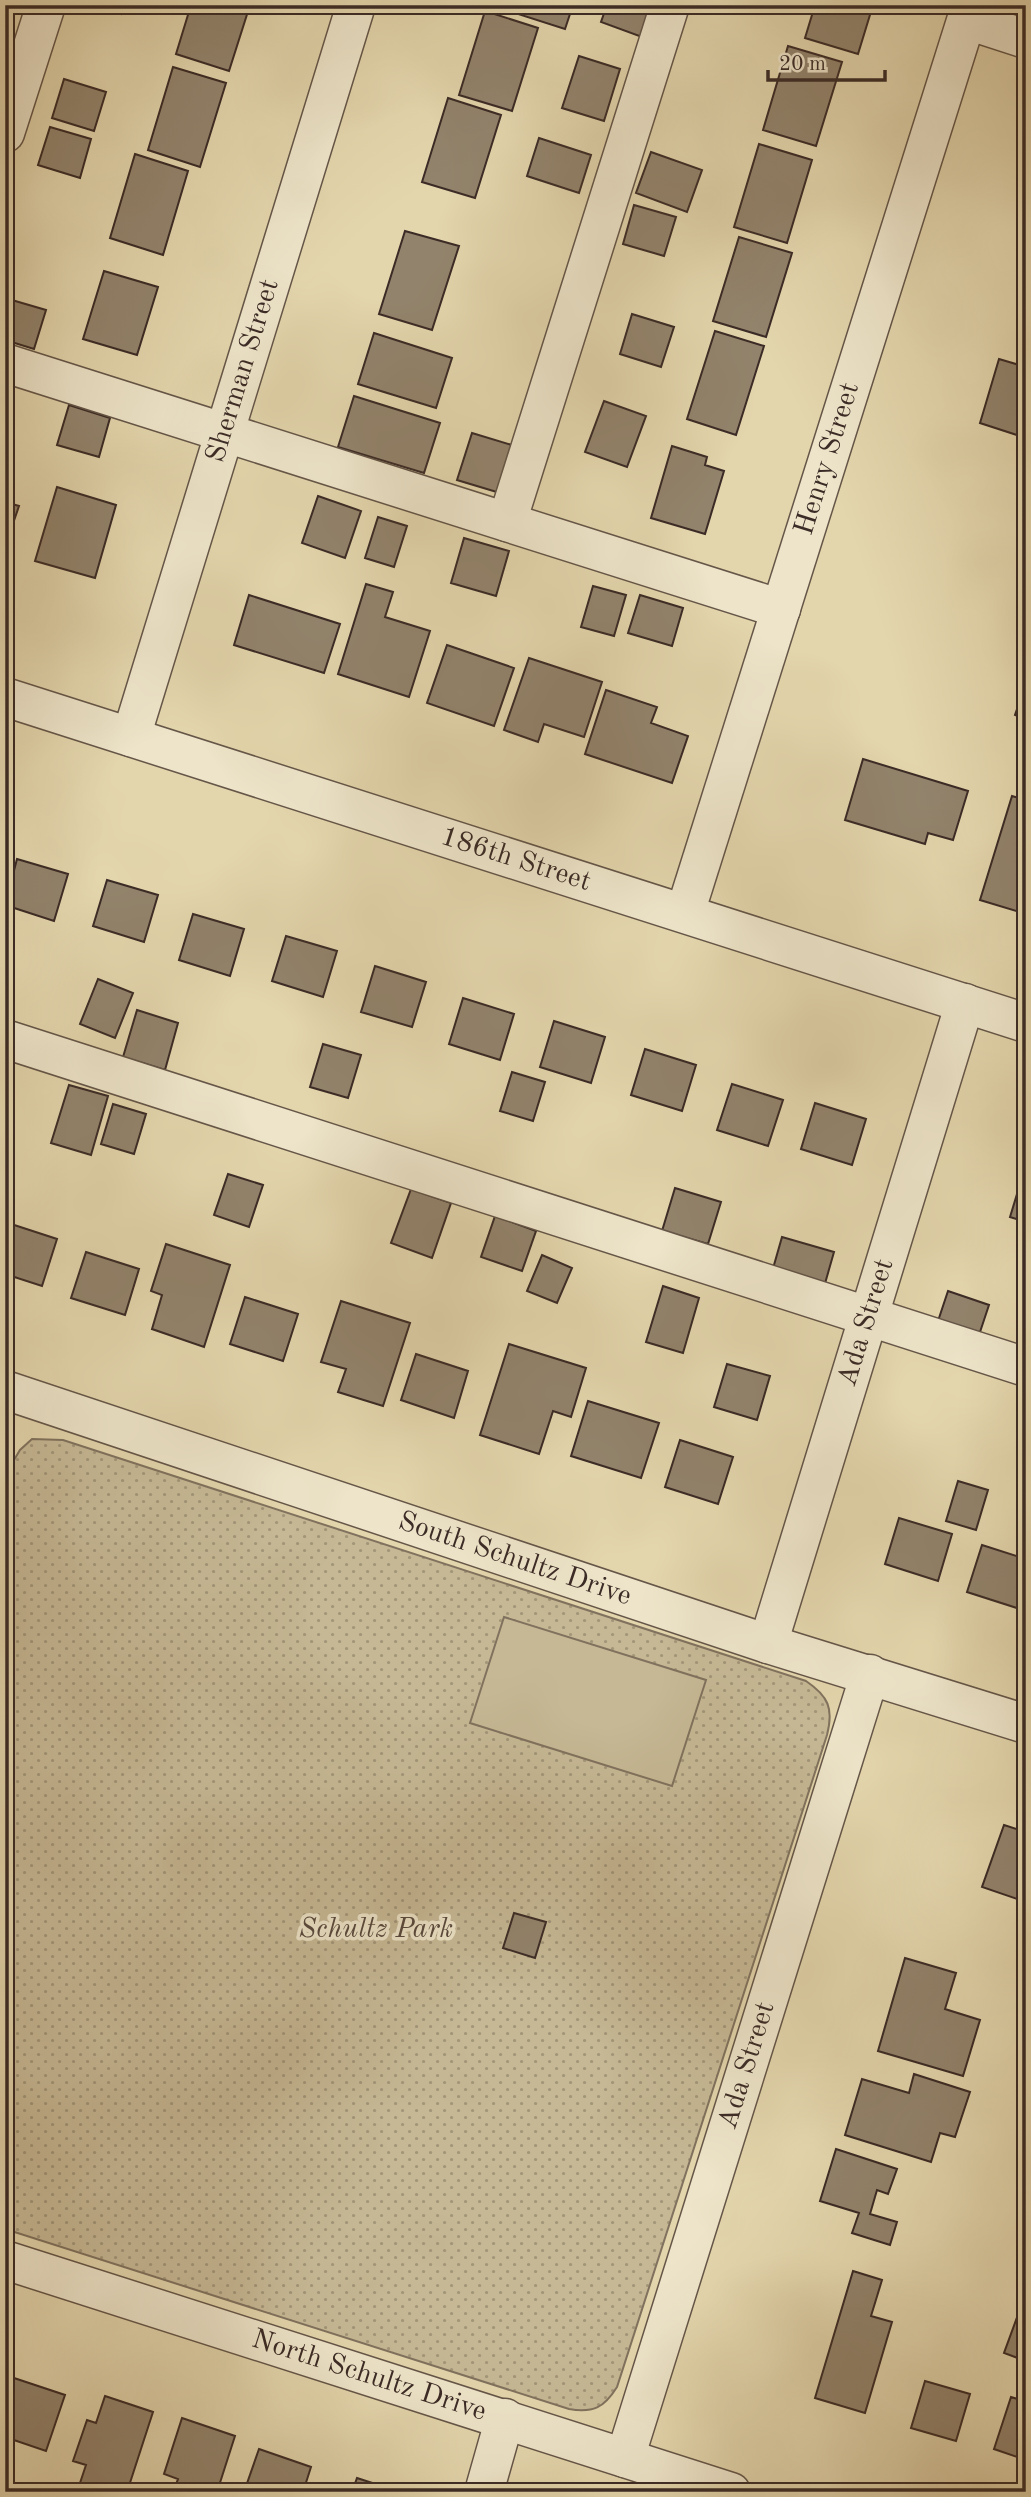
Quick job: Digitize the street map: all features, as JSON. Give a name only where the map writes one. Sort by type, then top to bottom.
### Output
[{"type":"street","points":[[5,133],[46,5]]},
{"type":"street","name":"Sherman Street","points":[[131,737],[356,5]]},
{"type":"street","points":[[508,522],[670,5]]},
{"type":"street","points":[[969,12],[1026,39]]},
{"type":"street","name":"Henry Street","points":[[685,913],[969,12]]},
{"type":"street","points":[[5,363],[781,609]]},
{"type":"street","name":"186th Street","points":[[5,697],[1026,1023]]},
{"type":"street","name":"Ada Street","points":[[768,1644],[965,1003]]},
{"type":"street","points":[[5,1039],[1026,1367]]},
{"type":"street","name":"South Schultz Drive","points":[[5,1390],[768,1644],[1026,1724]]},
{"type":"street","name":"Ada Street","points":[[625,2458],[870,1674]]},
{"type":"street","name":"North Schultz Drive","points":[[5,2260],[731,2492]]},
{"type":"street","points":[[484,2492],[505,2418]]},
{"type":"green space","name":"Schultz Park","points":[[32,1439],[63,1440],[806,1681],[824,1698],[830,1717],[827,1735],[617,2387],[607,2400],[597,2407],[585,2410],[569,2409],[5,2229],[5,1475],[20,1450]]},
{"type":"green space","points":[[504,1617],[706,1680],[672,1786],[470,1723]]},
{"type":"building","points":[[93,5],[123,5],[121,14]]},
{"type":"building","points":[[191,5],[250,5],[229,71],[176,54]]},
{"type":"building","points":[[490,5],[573,5],[565,29]]},
{"type":"building","points":[[607,5],[653,5],[642,37],[601,22]]},
{"type":"building","points":[[815,5],[873,5],[858,54],[805,38]]},
{"type":"building","points":[[485,11],[538,28],[512,111],[459,95]]},
{"type":"building","points":[[788,46],[842,62],[816,146],[763,130]]},
{"type":"building","points":[[579,56],[620,69],[604,121],[562,108]]},
{"type":"building","points":[[173,67],[226,83],[200,167],[148,150]]},
{"type":"building","points":[[64,79],[106,92],[94,131],[52,118]]},
{"type":"building","points":[[448,98],[501,115],[475,198],[422,182]]},
{"type":"building","points":[[50,127],[91,139],[80,178],[38,165]]},
{"type":"building","points":[[539,138],[591,155],[579,193],[527,176]]},
{"type":"building","points":[[759,144],[812,160],[787,243],[734,227]]},
{"type":"building","points":[[651,152],[702,170],[687,212],[636,193]]},
{"type":"building","points":[[135,154],[188,171],[163,255],[110,238]]},
{"type":"building","points":[[634,205],[676,217],[664,256],[623,244]]},
{"type":"building","points":[[405,231],[459,246],[432,330],[379,314]]},
{"type":"building","points":[[739,237],[792,253],[766,337],[713,321]]},
{"type":"building","points":[[104,271],[158,287],[137,355],[83,339]]},
{"type":"building","points":[[5,298],[46,310],[34,349],[5,340]]},
{"type":"building","points":[[632,314],[674,327],[661,367],[620,354]]},
{"type":"building","points":[[715,331],[764,346],[736,435],[687,419]]},
{"type":"building","points":[[374,333],[452,358],[436,408],[358,384]]},
{"type":"building","points":[[999,359],[1026,367],[1026,438],[980,423]]},
{"type":"building","points":[[354,396],[440,423],[424,473],[338,447]]},
{"type":"building","points":[[604,401],[646,416],[627,467],[585,452]]},
{"type":"building","points":[[69,405],[110,418],[99,457],[57,445]]},
{"type":"building","points":[[472,433],[515,446],[500,493],[457,480]]},
{"type":"building","points":[[672,446],[707,457],[705,465],[724,471],[705,534],[651,518]]},
{"type":"building","points":[[57,487],[116,505],[95,578],[35,561]]},
{"type":"building","points":[[318,496],[361,511],[345,558],[302,543]]},
{"type":"building","points":[[5,502],[19,506],[5,547]]},
{"type":"building","points":[[378,517],[407,526],[394,567],[365,558]]},
{"type":"building","points":[[464,538],[509,551],[496,596],[451,583]]},
{"type":"building","points":[[366,584],[393,592],[385,617],[430,631],[409,697],[338,674]]},
{"type":"building","points":[[593,586],[626,595],[614,636],[581,627]]},
{"type":"building","points":[[249,595],[340,624],[324,673],[234,645]]},
{"type":"building","points":[[640,595],[683,608],[672,646],[628,633]]},
{"type":"building","points":[[447,645],[514,668],[494,726],[427,703]]},
{"type":"building","points":[[529,658],[602,682],[584,737],[544,724],[538,742],[504,730]]},
{"type":"building","points":[[1026,683],[1026,719],[1015,715]]},
{"type":"building","points":[[606,690],[657,707],[651,723],[688,736],[672,783],[585,754]]},
{"type":"building","points":[[863,759],[968,791],[953,840],[928,833],[925,844],[845,820]]},
{"type":"building","points":[[1012,796],[1026,800],[1026,914],[980,900]]},
{"type":"building","points":[[17,859],[68,874],[54,921],[5,905]]},
{"type":"building","points":[[107,880],[158,895],[144,942],[93,926]]},
{"type":"building","points":[[193,914],[244,929],[230,976],[179,960]]},
{"type":"building","points":[[286,936],[337,951],[323,997],[272,981]]},
{"type":"building","points":[[375,966],[426,982],[412,1027],[361,1012]]},
{"type":"building","points":[[98,979],[133,993],[115,1038],[80,1024]]},
{"type":"building","points":[[463,998],[514,1014],[500,1060],[449,1044]]},
{"type":"building","points":[[137,1010],[178,1023],[165,1070],[123,1057]]},
{"type":"building","points":[[554,1021],[605,1037],[591,1083],[540,1067]]},
{"type":"building","points":[[323,1044],[361,1055],[348,1098],[310,1087]]},
{"type":"building","points":[[645,1049],[696,1065],[682,1111],[631,1095]]},
{"type":"building","points":[[512,1072],[545,1082],[533,1121],[500,1111]]},
{"type":"building","points":[[732,1084],[783,1100],[768,1146],[717,1130]]},
{"type":"building","points":[[69,1085],[108,1096],[91,1155],[51,1143]]},
{"type":"building","points":[[815,1103],[866,1119],[852,1165],[801,1149]]},
{"type":"building","points":[[113,1104],[146,1114],[134,1154],[101,1144]]},
{"type":"building","points":[[1024,1171],[1026,1172],[1026,1222],[1010,1217]]},
{"type":"building","points":[[228,1174],[263,1185],[249,1227],[214,1215]]},
{"type":"building","points":[[675,1188],[721,1202],[708,1244],[662,1231]]},
{"type":"building","points":[[411,1189],[451,1203],[432,1258],[391,1243]]},
{"type":"building","points":[[495,1216],[536,1231],[522,1271],[481,1257]]},
{"type":"building","points":[[5,1222],[57,1239],[42,1286],[5,1274]]},
{"type":"building","points":[[782,1237],[834,1252],[824,1287],[772,1272]]},
{"type":"building","points":[[166,1244],[230,1265],[204,1347],[152,1329],[162,1295],[151,1291]]},
{"type":"building","points":[[86,1252],[139,1269],[125,1315],[71,1298]]},
{"type":"building","points":[[542,1255],[572,1268],[557,1303],[527,1291]]},
{"type":"building","points":[[663,1286],[699,1298],[683,1353],[646,1342]]},
{"type":"building","points":[[948,1291],[989,1305],[979,1335],[938,1321]]},
{"type":"building","points":[[245,1297],[298,1314],[283,1361],[230,1344]]},
{"type":"building","points":[[341,1301],[410,1323],[383,1406],[338,1392],[346,1369],[321,1362]]},
{"type":"building","points":[[509,1344],[586,1368],[571,1417],[553,1411],[539,1454],[480,1435]]},
{"type":"building","points":[[416,1354],[468,1371],[454,1418],[401,1400]]},
{"type":"building","points":[[727,1364],[770,1376],[757,1420],[714,1407]]},
{"type":"building","points":[[588,1401],[659,1423],[641,1478],[571,1456]]},
{"type":"building","points":[[680,1440],[733,1457],[718,1504],[665,1487]]},
{"type":"building","points":[[958,1481],[988,1490],[976,1530],[946,1521]]},
{"type":"building","points":[[899,1518],[952,1534],[938,1581],[885,1564]]},
{"type":"building","points":[[982,1545],[1026,1559],[1026,1590],[1020,1609],[967,1592]]},
{"type":"building","points":[[1004,1825],[1026,1832],[1026,1902],[982,1887]]},
{"type":"building","points":[[514,1913],[546,1922],[535,1958],[503,1948]]},
{"type":"building","points":[[905,1958],[956,1973],[945,2009],[980,2020],[963,2076],[878,2051]]},
{"type":"building","points":[[914,2074],[970,2092],[955,2137],[940,2133],[931,2162],[845,2135],[862,2079],[909,2093]]},
{"type":"building","points":[[836,2149],[897,2169],[888,2194],[877,2190],[870,2214],[897,2222],[890,2245],[852,2233],[859,2213],[820,2201]]},
{"type":"building","points":[[853,2271],[882,2280],[871,2316],[892,2322],[865,2413],[815,2398]]},
{"type":"building","points":[[1023,2301],[1026,2302],[1026,2361],[1004,2353]]},
{"type":"building","points":[[5,2375],[65,2395],[46,2451],[5,2437]]},
{"type":"building","points":[[925,2381],[970,2394],[956,2441],[911,2428]]},
{"type":"building","points":[[1026,2387],[1026,2460],[994,2449],[1011,2397],[1021,2400]]},
{"type":"building","points":[[105,2396],[153,2412],[127,2492],[78,2489],[86,2465],[73,2461],[87,2420],[96,2423]]},
{"type":"building","points":[[182,2418],[235,2436],[217,2492],[173,2492],[178,2479],[164,2474]]},
{"type":"building","points":[[259,2449],[311,2467],[303,2492],[244,2492]]},
{"type":"building","points":[[357,2478],[400,2492],[352,2492]]}]
